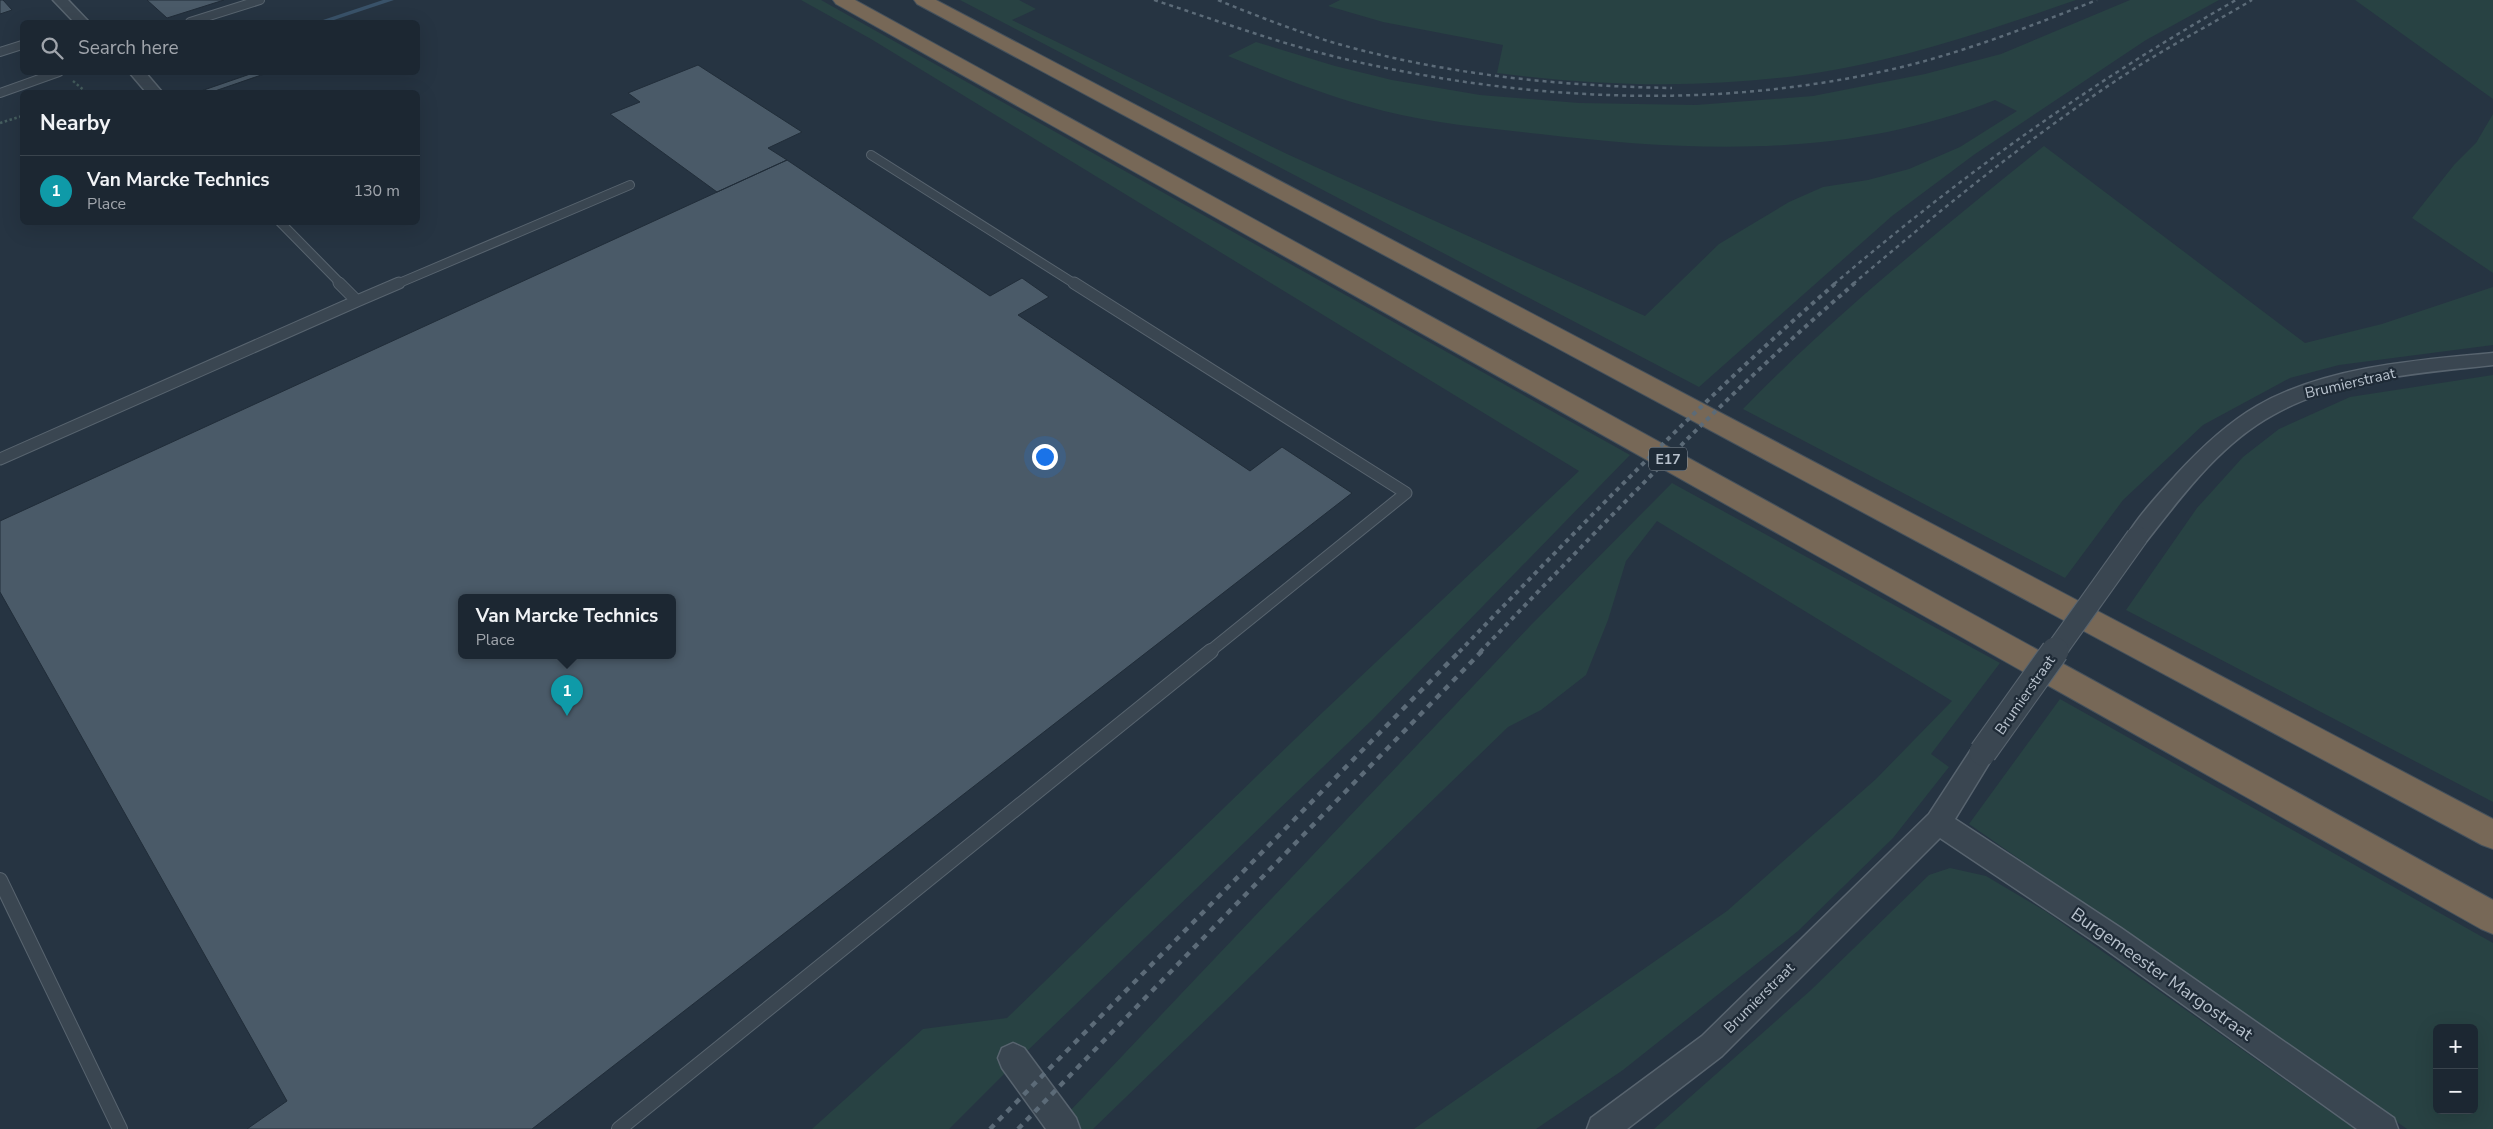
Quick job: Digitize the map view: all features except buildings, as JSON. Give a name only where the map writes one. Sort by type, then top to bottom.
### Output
[{"type":"highway","name":"E17","points":[[842,0],[2493,918]]},
{"type":"highway","points":[[923,0],[2493,836]]},
{"type":"street","points":[[60,0],[80,20]]},
{"type":"street","points":[[139,75],[152,90]]},
{"type":"street","name":"Brumierstraat","points":[[1602,1129],[1712,1046],[1938,822],[1984,752],[2136,538],[2183,478],[2233,433],[2265,411],[2319,387],[2395,372],[2493,358]]},
{"type":"street","name":"Burgemeester Margostraat","points":[[1938,822],[2111,937],[2384,1129]]},
{"type":"street","points":[[1013,1058],[1066,1129]]},
{"type":"lane","points":[[196,20],[260,0]]},
{"type":"lane","points":[[0,52],[20,46]]},
{"type":"lane","points":[[0,93],[51,75]]},
{"type":"lane","points":[[619,1129],[1406,493],[871,155]]},
{"type":"lane","points":[[0,459],[357,302],[630,185]]},
{"type":"lane","points":[[283,225],[357,302]]},
{"type":"lane","points":[[0,880],[120,1129]]},
{"type":"path","points":[[0,123],[20,117]]},
{"type":"green space","points":[[801,0],[821,0],[1630,455],[1373,719],[1024,1054],[949,1129],[812,1129],[923,1029],[1007,1018],[1323,712],[1579,471],[871,39]]},
{"type":"green space","points":[[960,0],[1019,0],[1036,9],[1012,20],[1287,154],[1645,316],[1719,244],[1789,202],[1823,187],[1868,180],[1909,169],[1960,147],[2017,111],[1995,100],[1940,119],[1883,133],[1827,141],[1770,146],[1712,147],[1655,145],[1481,128],[1403,115],[1324,93],[1228,56],[1256,42],[1335,66],[1392,80],[1480,95],[1579,103],[1696,105],[1813,96],[1925,74],[2001,54],[2130,0],[2219,0],[2146,40],[1975,154],[1892,216],[1699,387]]},
{"type":"green space","points":[[1340,0],[2076,0],[2009,23],[1907,54],[1838,69],[1765,79],[1688,84],[1650,84],[1574,81],[1497,73],[1503,45],[1383,22],[1328,6]]},
{"type":"green space","points":[[2355,0],[2493,0],[2493,99]]},
{"type":"green space","points":[[2493,114],[2493,273],[2412,218],[2454,165],[2476,143]]},
{"type":"green space","points":[[2044,146],[2305,343],[2382,324],[2493,287],[2493,345],[2339,365],[2290,378],[2203,425],[2123,500],[2065,578],[1743,409],[1815,339],[1889,273]]},
{"type":"green space","points":[[2493,375],[2493,802],[2126,610],[2197,508],[2243,457],[2279,429],[2350,397]]},
{"type":"green space","points":[[1672,483],[2000,663],[1931,754],[1949,767],[1893,838],[1798,931],[1623,1070],[1536,1129],[1414,1129],[1727,911],[1876,779],[1952,701],[1657,521],[1626,561],[1608,620],[1586,675],[1541,710],[1508,727],[1093,1129],[1082,1129],[1070,1111],[1531,625]]},
{"type":"green space","points":[[2060,699],[2493,943],[2493,1129],[2407,1129],[1969,824]]},
{"type":"green space","points":[[1950,868],[1986,876],[2045,911],[2355,1129],[1654,1129],[1811,990],[1929,875]]},
{"type":"water","points":[[383,0],[394,0],[334,20],[323,20]]},
{"type":"railway","points":[[1154,0],[1300,47],[1415,74],[1547,91],[1614,95],[1748,92],[1814,84],[1880,72],[1963,50],[2097,0]]},
{"type":"railway","points":[[1218,0],[1328,41],[1413,62],[1455,70],[1541,81],[1672,88]]},
{"type":"railway","points":[[1834,284],[1930,205],[2028,132],[2130,64],[2236,0]]},
{"type":"railway","points":[[1853,284],[1957,198],[2065,116],[2140,65],[2252,0]]},
{"type":"railway","points":[[1459,652],[1690,417],[1836,283]]},
{"type":"railway","points":[[1480,652],[1663,463],[1757,371],[1855,283]]},
{"type":"railway","points":[[990,1129],[1460,651]]},
{"type":"railway","points":[[1018,1129],[1482,651]]},
{"type":"place","name":"Van Marcke Technics","points":[[567,716]]}]
